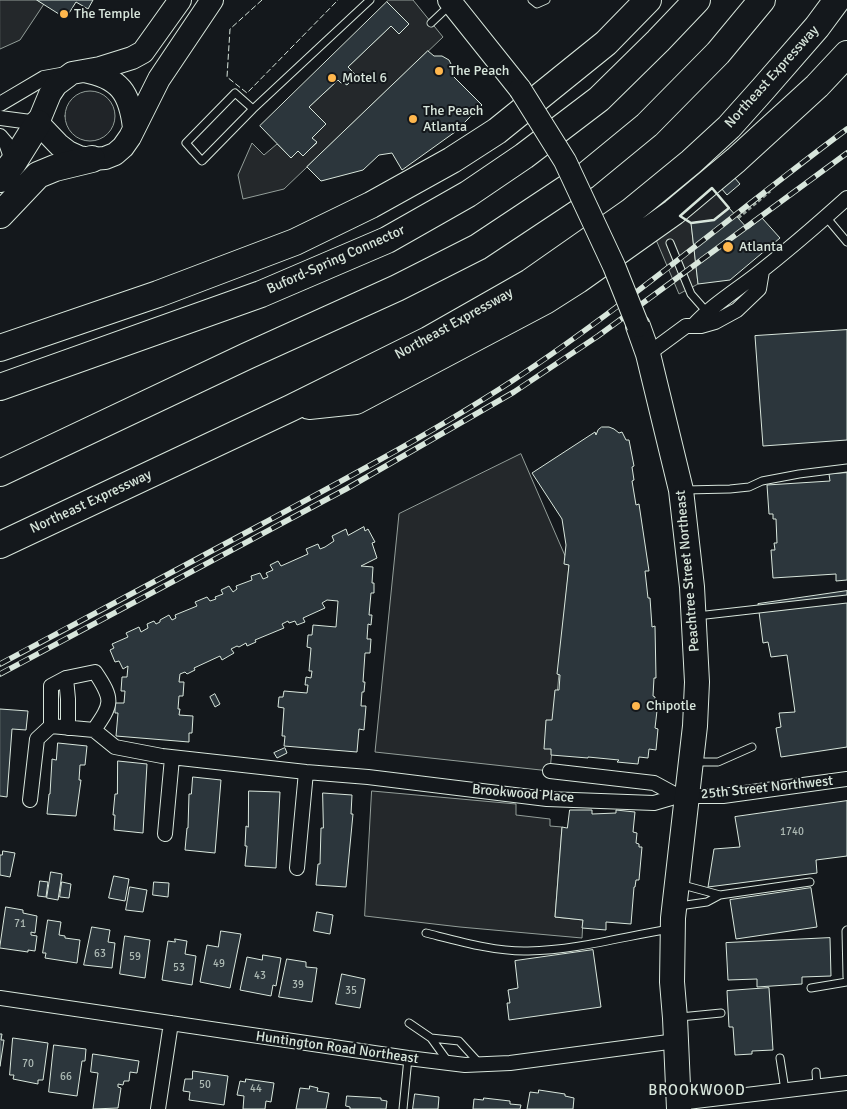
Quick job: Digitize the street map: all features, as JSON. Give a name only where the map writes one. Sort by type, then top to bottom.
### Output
[{"type":"highway","points":[[0,348],[158,294],[295,242],[371,205],[452,160],[496,131],[606,44],[648,0]]},
{"type":"highway","name":"Buford-Spring Connector","points":[[0,387],[261,294],[386,240],[476,188],[524,156],[599,99],[697,0]]},
{"type":"highway","points":[[0,473],[238,360],[396,288],[478,247],[585,176],[647,125],[718,53],[762,0]]},
{"type":"highway","name":"Northeast Expressway","points":[[0,545],[291,408],[428,340],[521,287],[630,212],[691,162],[729,127],[817,27],[838,0]]},
{"type":"highway","points":[[291,408],[356,401],[545,301],[578,280],[674,212],[736,160],[817,86],[847,54]]},
{"type":"highway","points":[[6,171],[38,123]]},
{"type":"highway","points":[[0,215],[38,175],[55,168],[92,159]]},
{"type":"highway","name":"Peachtree Street Northeast","points":[[638,326],[648,354],[681,490],[694,616],[697,682],[695,726],[690,762],[682,796],[672,982],[679,1106]]},
{"type":"main road","points":[[180,0],[143,52],[132,58],[78,72],[56,84],[38,123],[68,152],[92,159],[105,158],[115,154],[123,146],[159,79],[212,0]]},
{"type":"main road","name":"Peachtree Street Northeast","points":[[451,2],[520,89],[565,161],[614,266],[638,326]]},
{"type":"main road","points":[[78,72],[105,76],[116,82],[130,102],[134,128]]},
{"type":"street","points":[[0,104],[44,78],[78,72]]},
{"type":"street","points":[[0,118],[38,123]]},
{"type":"street","points":[[0,136],[6,143],[6,171]]},
{"type":"street","points":[[693,326],[706,311],[762,271],[847,198]]},
{"type":"street","points":[[648,354],[686,326],[701,326],[715,322],[736,310],[759,289],[762,271]]},
{"type":"street","points":[[30,800],[37,740],[51,726],[52,686],[66,678],[95,672],[108,691],[107,711],[94,730],[51,726]]},
{"type":"street","points":[[66,678],[68,728]]},
{"type":"street","name":"Brookwood Place","points":[[94,730],[115,747],[172,758],[368,777],[547,799],[654,803],[682,796]]},
{"type":"street","points":[[165,834],[172,758]]},
{"type":"street","name":"Brookwood Place","points":[[550,771],[654,783],[682,796]]},
{"type":"street","points":[[297,868],[306,772]]},
{"type":"street","name":"25th Street Northwest","points":[[682,796],[723,796],[847,779]]},
{"type":"street","name":"Huntington Road Northeast","points":[[0,998],[449,1063],[510,1063],[675,1029]]},
{"type":"street","points":[[158,1109],[171,1023]]},
{"type":"street","points":[[679,1106],[847,1083]]},
{"type":"lane","points":[[253,110],[235,93],[186,144],[202,161],[253,110],[370,0]]},
{"type":"lane","points":[[532,0],[537,4],[546,0]]},
{"type":"lane","points":[[432,23],[451,2]]},
{"type":"lane","points":[[826,217],[847,242]]},
{"type":"lane","points":[[670,243],[691,294],[706,311]]},
{"type":"lane","points":[[681,490],[730,490],[750,487],[762,481],[799,474],[847,468]]},
{"type":"lane","points":[[694,616],[847,599]]},
{"type":"lane","points":[[690,762],[718,762],[752,747]]},
{"type":"lane","points":[[426,933],[480,946],[527,952],[584,947],[629,936],[675,906],[720,896],[810,882]]},
{"type":"lane","points":[[675,906],[706,902],[720,896]]},
{"type":"lane","points":[[847,930],[847,977]]},
{"type":"lane","points":[[811,988],[847,982]]},
{"type":"lane","points":[[675,1029],[721,1013]]},
{"type":"lane","points":[[409,1024],[431,1038],[449,1063]]},
{"type":"lane","points":[[431,1038],[460,1041],[480,1064]]},
{"type":"lane","points":[[402,1109],[408,1058]]},
{"type":"lane","points":[[780,1058],[785,1090]]},
{"type":"lane","points":[[816,1072],[817,1087]]},
{"type":"path","points":[[738,218],[770,191]]},
{"type":"shaded area","points":[[0,0],[37,0],[44,4],[20,40],[0,49]]},
{"type":"shaded area","points":[[389,0],[413,0],[443,37],[284,189],[243,199],[238,175],[252,143],[264,155],[277,144],[291,158],[298,151],[303,155],[317,143],[312,138],[326,124],[309,107],[338,80],[347,85],[356,76],[348,67],[391,26],[399,34],[409,24],[387,2]]},
{"type":"shaded area","points":[[90,91],[100,93],[108,98],[113,106],[115,116],[113,126],[108,134],[100,139],[90,141],[80,139],[72,134],[67,126],[65,116],[67,106],[72,98],[80,93]]},
{"type":"shaded area","points":[[712,188],[729,208],[714,220],[691,223],[680,216]]},
{"type":"shaded area","points":[[680,216],[691,223],[698,284],[679,294],[654,235]]},
{"type":"shaded area","points":[[521,454],[569,565],[550,771],[375,752],[399,514]]},
{"type":"shaded area","points":[[372,791],[516,804],[516,815],[550,819],[550,826],[562,827],[555,917],[583,920],[582,938],[365,916]]},
{"type":"building","name":"The Temple","points":[[37,0],[93,0],[88,9],[76,2],[66,18]]},
{"type":"building","name":"Motel 6","points":[[387,2],[409,24],[399,34],[391,26],[348,67],[356,75],[347,85],[338,80],[309,107],[326,124],[312,138],[317,142],[303,156],[298,151],[291,158],[260,126]]},
{"type":"building","name":"The Peach Atlanta","points":[[428,51],[434,56],[442,56],[449,60],[453,68],[452,75],[482,105],[455,132],[402,170],[392,153],[379,155],[363,170],[321,181],[307,167]]},
{"type":"building","points":[[734,177],[740,184],[727,195],[721,188]]},
{"type":"building","points":[[729,208],[748,229],[762,218],[780,238],[730,280],[698,284],[691,223],[714,220]]},
{"type":"building","points":[[847,330],[847,440],[763,446],[755,336]]},
{"type":"building","points":[[602,427],[609,427],[619,433],[622,432],[626,440],[629,440],[634,466],[632,467],[634,480],[632,481],[636,505],[639,504],[649,571],[645,571],[648,598],[650,598],[652,627],[655,626],[656,678],[654,678],[653,696],[655,701],[658,702],[655,728],[658,729],[656,750],[649,749],[648,758],[639,757],[638,764],[617,762],[619,760],[551,755],[551,749],[544,749],[546,720],[552,720],[555,690],[559,690],[560,675],[557,674],[569,565],[564,564],[566,545],[562,519],[532,473],[595,432],[596,435]]},
{"type":"building","points":[[847,473],[847,580],[836,581],[836,574],[773,578],[771,550],[775,550],[774,543],[777,543],[776,519],[773,519],[773,514],[769,514],[767,485],[830,481],[829,474]]},
{"type":"building","points":[[364,527],[365,531],[368,529],[375,542],[372,543],[377,558],[361,566],[373,567],[372,583],[374,583],[374,593],[371,593],[369,615],[372,615],[371,625],[368,624],[367,639],[371,639],[370,653],[365,653],[363,682],[365,682],[364,692],[362,692],[361,706],[366,706],[364,730],[359,729],[357,752],[284,746],[285,736],[282,736],[284,708],[278,707],[279,697],[283,697],[284,691],[307,693],[306,677],[311,678],[312,671],[309,671],[311,648],[307,647],[308,635],[312,635],[313,625],[336,627],[338,601],[327,600],[322,603],[325,608],[303,618],[305,622],[297,625],[295,621],[289,623],[288,621],[282,624],[284,628],[255,640],[256,642],[247,646],[246,643],[231,649],[234,653],[222,660],[220,656],[194,668],[195,670],[187,674],[185,672],[180,674],[179,682],[184,682],[183,696],[179,696],[179,715],[193,716],[192,733],[189,733],[189,742],[116,736],[118,713],[115,713],[115,703],[124,703],[125,691],[121,691],[122,677],[127,677],[128,666],[123,669],[119,661],[115,662],[110,650],[114,648],[112,644],[128,637],[126,633],[139,627],[141,632],[148,628],[147,624],[154,621],[156,624],[169,615],[172,620],[176,618],[175,615],[197,606],[195,602],[207,597],[210,601],[216,599],[215,597],[223,594],[221,590],[229,586],[233,592],[237,589],[236,586],[252,580],[251,576],[260,573],[263,579],[268,577],[266,573],[273,570],[270,565],[278,561],[281,566],[308,554],[306,549],[318,544],[320,549],[325,547],[334,541],[332,536],[346,529],[348,535]]},
{"type":"building","points":[[847,591],[847,747],[781,757],[776,728],[781,727],[779,713],[795,712],[787,655],[771,657],[768,642],[763,643],[758,604]]},
{"type":"building","points":[[215,694],[220,704],[215,707],[210,697]]},
{"type":"building","points":[[0,709],[28,711],[26,730],[12,729],[7,797],[0,796]]},
{"type":"building","points":[[58,743],[87,746],[85,765],[80,765],[79,780],[81,780],[76,816],[47,814],[52,759],[56,760]]},
{"type":"building","points":[[285,748],[287,753],[277,758],[274,753]]},
{"type":"building","points":[[118,761],[147,764],[143,833],[114,830],[115,815],[113,815],[115,794],[117,794]]},
{"type":"building","points":[[193,777],[221,780],[215,853],[185,850],[189,794],[191,794]]},
{"type":"building","points":[[249,791],[280,792],[276,868],[245,866]]},
{"type":"building","points":[[323,793],[352,795],[351,814],[353,814],[346,887],[316,885],[318,864],[320,864],[321,828],[323,828]]},
{"type":"building","points":[[847,801],[847,856],[816,860],[817,873],[708,887],[714,849],[740,847],[735,817]]},
{"type":"building","points":[[570,810],[592,810],[592,814],[616,813],[616,810],[635,812],[633,832],[637,833],[636,843],[639,844],[639,847],[642,847],[639,880],[636,880],[634,887],[631,924],[606,922],[606,930],[582,928],[583,920],[555,917],[562,827],[567,828]]},
{"type":"building","points":[[3,851],[15,853],[10,877],[0,875],[0,855],[2,855]]},
{"type":"building","points":[[51,872],[62,874],[58,900],[47,898]]},
{"type":"building","points":[[114,876],[129,879],[125,901],[109,898]]},
{"type":"building","points":[[40,881],[48,882],[46,897],[38,896]]},
{"type":"building","points":[[62,882],[71,884],[69,898],[60,897]]},
{"type":"building","points":[[154,882],[169,883],[168,897],[153,895]]},
{"type":"building","points":[[130,887],[147,890],[143,912],[126,910]]},
{"type":"building","points":[[811,888],[817,927],[736,939],[730,900]]},
{"type":"building","points":[[6,907],[23,910],[23,913],[37,916],[35,933],[31,932],[31,935],[37,936],[35,951],[28,950],[28,952],[0,948]]},
{"type":"building","points":[[317,912],[333,915],[330,934],[314,931]]},
{"type":"building","points":[[48,920],[61,922],[59,935],[65,936],[65,938],[80,940],[77,963],[45,958],[46,953],[43,953]]},
{"type":"building","points":[[92,927],[110,930],[108,942],[115,943],[112,968],[84,965]]},
{"type":"building","points":[[221,931],[241,934],[230,988],[200,982],[207,945],[218,947]]},
{"type":"building","points":[[125,936],[150,940],[145,978],[120,974]]},
{"type":"building","points":[[830,938],[831,976],[802,977],[802,984],[757,987],[757,979],[728,980],[726,943]]},
{"type":"building","points":[[175,939],[187,941],[185,954],[196,956],[192,985],[162,980],[168,941],[175,942]]},
{"type":"building","points":[[593,950],[601,1007],[509,1020],[507,1003],[510,1003],[508,990],[518,988],[515,961]]},
{"type":"building","points":[[263,955],[281,958],[276,986],[273,985],[271,996],[240,990],[247,957],[262,960]]},
{"type":"building","points":[[287,959],[306,962],[306,967],[317,968],[312,1002],[279,997]]},
{"type":"building","points":[[342,974],[365,979],[360,1008],[336,1004]]},
{"type":"building","points":[[769,988],[773,1050],[752,1051],[752,1054],[735,1055],[733,1027],[729,1027],[727,991]]},
{"type":"building","points":[[0,1034],[2,1034],[1,1040],[4,1040],[0,1066]]},
{"type":"building","points":[[13,1038],[48,1043],[43,1080],[38,1080],[38,1084],[13,1079],[14,1075],[10,1075]]},
{"type":"building","points":[[54,1045],[86,1049],[85,1061],[82,1061],[77,1096],[49,1092]]},
{"type":"building","points":[[93,1054],[139,1061],[137,1073],[130,1072],[129,1081],[124,1081],[123,1085],[118,1084],[118,1087],[121,1088],[118,1108],[93,1109],[98,1073],[91,1072]]},
{"type":"building","points":[[193,1071],[228,1076],[224,1105],[189,1100],[190,1092],[183,1091],[185,1079],[192,1079]]},
{"type":"building","points":[[246,1079],[274,1083],[271,1102],[266,1101],[265,1109],[243,1109],[244,1096],[237,1095],[240,1081],[245,1082]]},
{"type":"building","points":[[310,1086],[318,1088],[317,1091],[329,1093],[326,1109],[296,1109],[300,1088],[309,1089]]},
{"type":"building","points":[[539,1090],[565,1094],[565,1096],[574,1098],[573,1109],[527,1109],[530,1092],[538,1093]]},
{"type":"building","points":[[415,1094],[439,1097],[438,1109],[413,1109]]},
{"type":"building","points":[[347,1096],[381,1098],[381,1100],[387,1101],[386,1109],[350,1109],[350,1107],[346,1106]]},
{"type":"building","points":[[484,1098],[510,1101],[510,1104],[521,1105],[520,1109],[473,1109],[474,1099],[483,1100]]},
{"type":"railway","points":[[0,664],[357,472],[482,400],[598,321],[847,129]]},
{"type":"railway","points":[[0,674],[346,489],[514,392],[598,336],[847,153]]},
{"type":"fence","points":[[262,0],[230,29],[227,77],[247,93],[338,0]]},
{"type":"wall","points":[[712,188],[729,208],[714,220],[691,223],[680,216],[712,188]]},
{"type":"place","name":"The Temple","points":[[64,14]]},
{"type":"place","name":"The Peach","points":[[439,71]]},
{"type":"place","name":"Motel 6","points":[[332,78]]},
{"type":"place","name":"The Peach Atlanta","points":[[413,119]]},
{"type":"place","name":"Atlanta","points":[[728,247]]},
{"type":"place","name":"Chipotle","points":[[636,706]]},
{"type":"district","name":"BROOKWOOD","points":[[697,1091]]}]
